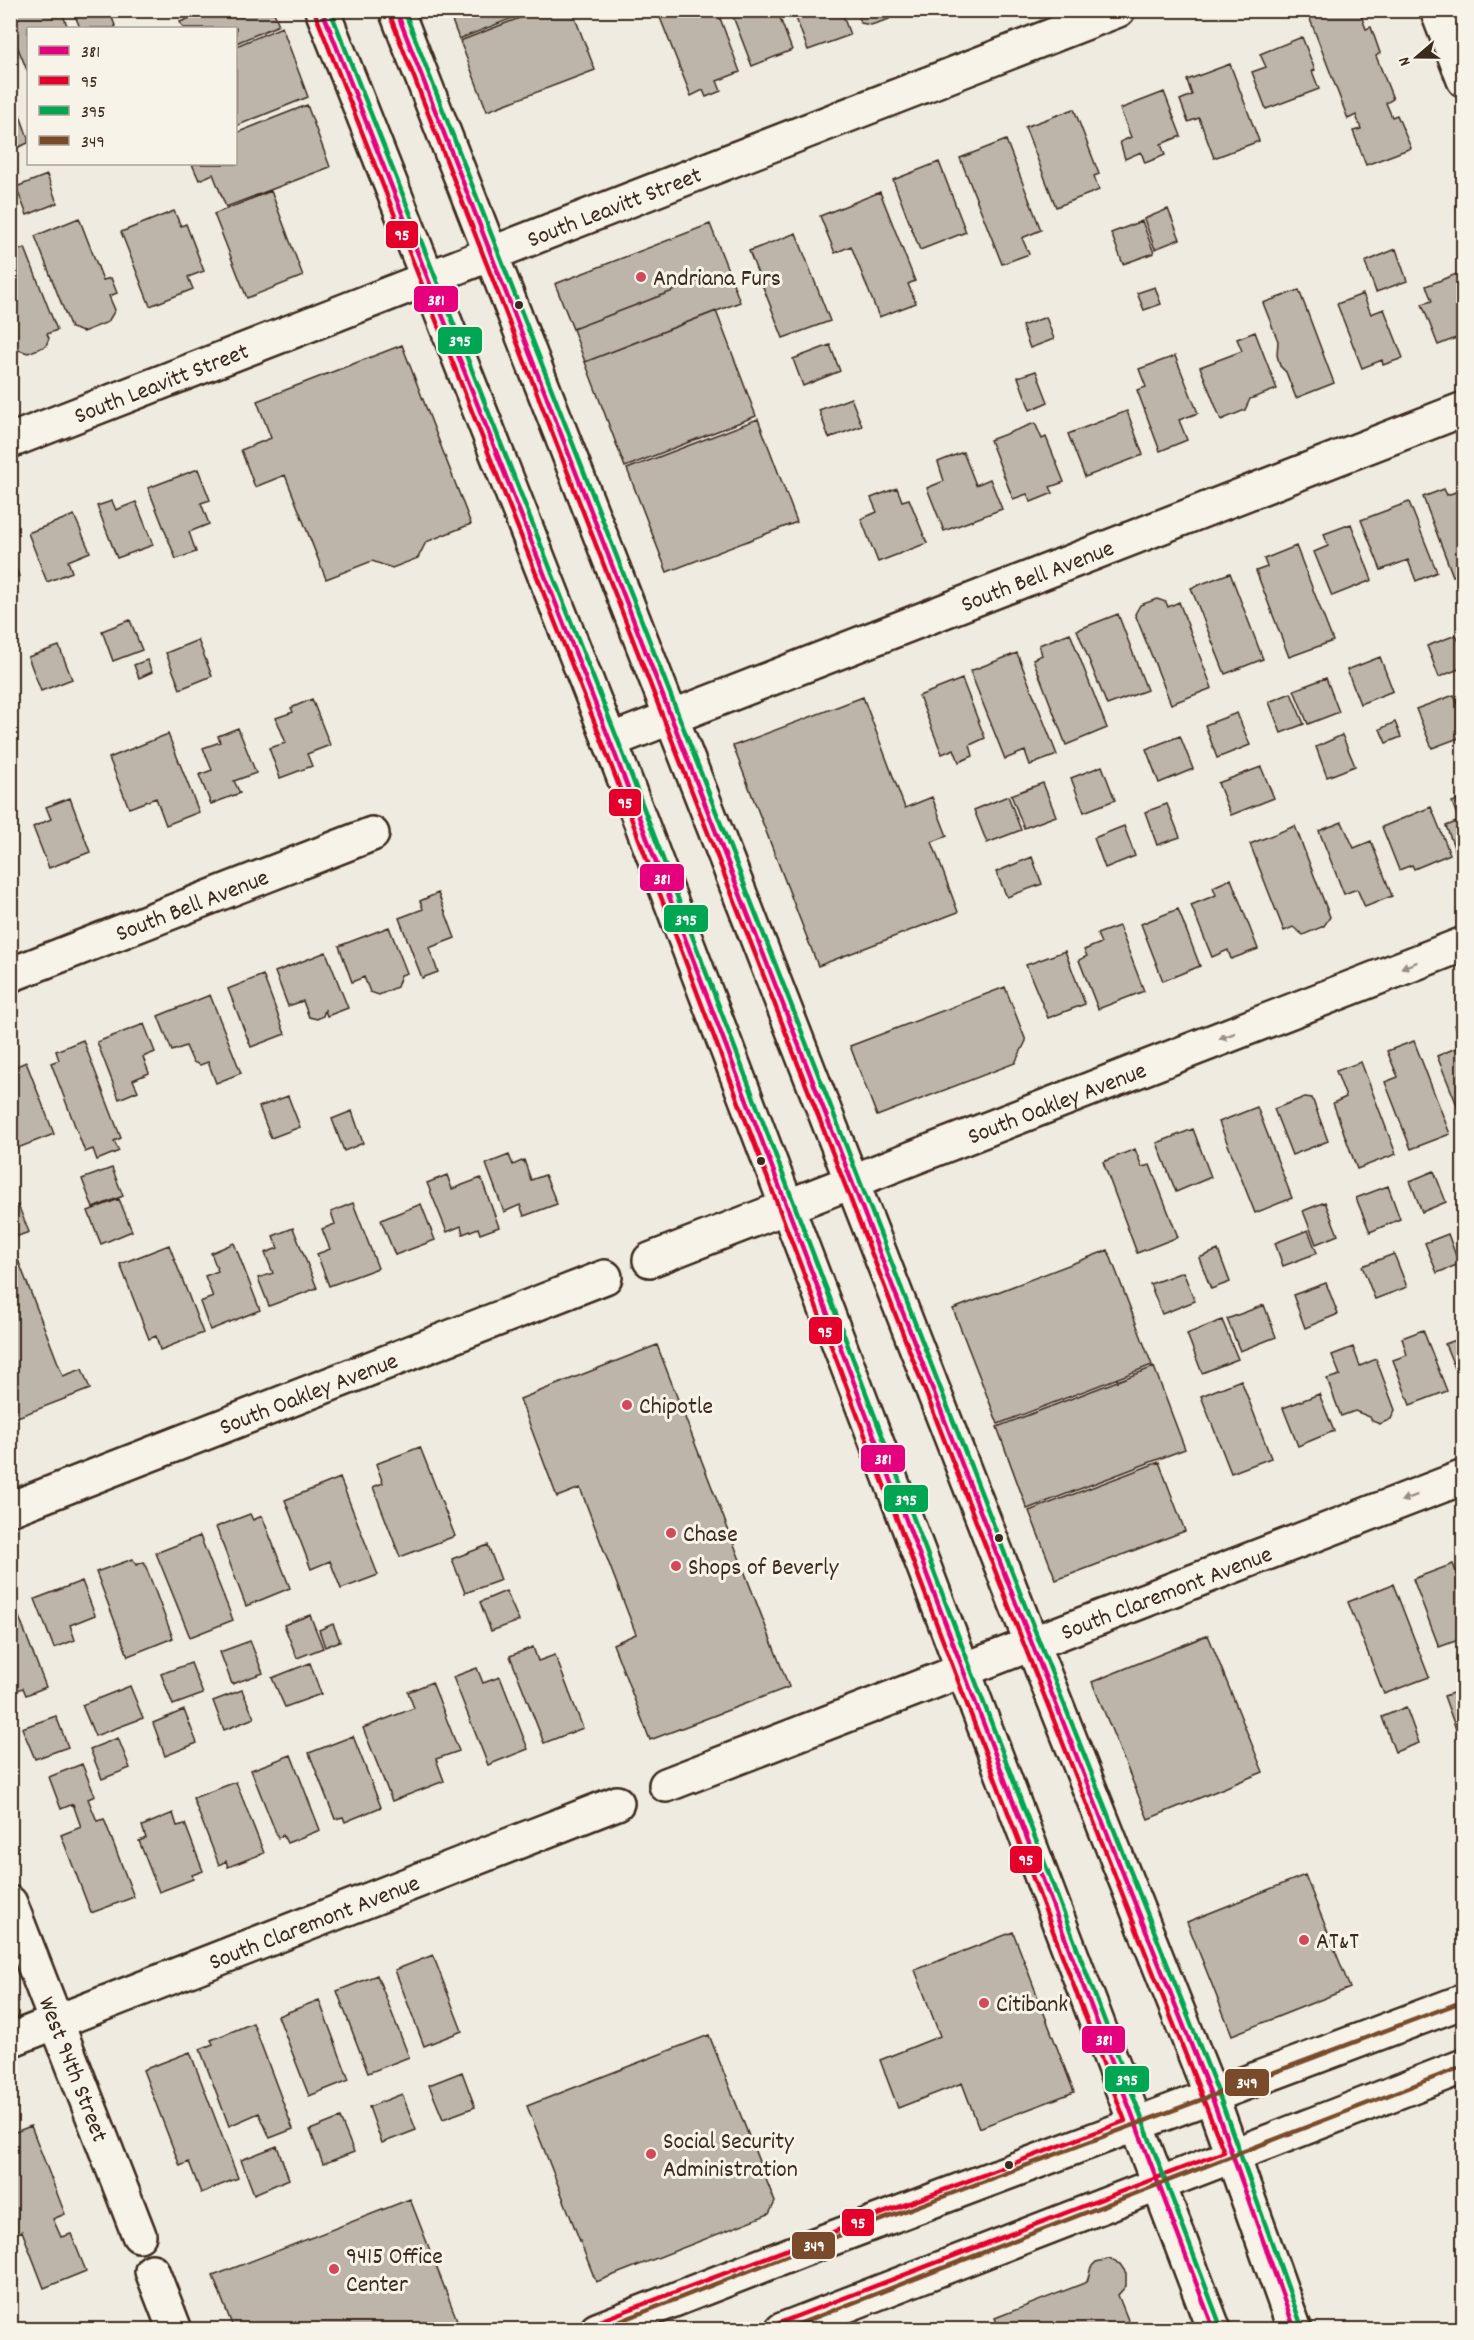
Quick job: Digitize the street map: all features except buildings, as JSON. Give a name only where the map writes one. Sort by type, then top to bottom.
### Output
[{"type":"main road","points":[[322,10],[610,741],[1214,2330]]},
{"type":"main road","points":[[396,10],[851,1182],[1211,2096],[1295,2330]]},
{"type":"main road","name":"South Leavitt Street","points":[[10,441],[1118,10]]},
{"type":"main road","points":[[1437,10],[1464,80]]},
{"type":"main road","name":"South Bell Avenue","points":[[610,741],[1464,409]]},
{"type":"main road","name":"South Bell Avenue","points":[[10,975],[372,834]]},
{"type":"main road","name":"South Oakley Avenue","points":[[650,1260],[1464,944]]},
{"type":"main road","name":"South Oakley Avenue","points":[[10,1509],[605,1277]]},
{"type":"main road","name":"South Claremont Avenue","points":[[666,1785],[1464,1477]]},
{"type":"main road","name":"South Claremont Avenue","points":[[10,2040],[617,1803]]},
{"type":"main road","name":"West 94th Street","points":[[10,1903],[139,2235]]},
{"type":"main road","points":[[597,2330],[1464,2001]]},
{"type":"main road","points":[[782,2330],[1464,2066]]},
{"type":"main road","points":[[152,2271],[175,2330]]},
{"type":"transit line","name":"381","points":[[322,10],[610,741],[1214,2330]]},
{"type":"transit line","name":"395","points":[[330,10],[617,738],[1221,2327]]},
{"type":"transit line","name":"381","points":[[396,10],[1017,1606],[1211,2095],[1295,2330]]},
{"type":"transit line","name":"395","points":[[404,10],[1024,1603],[1218,2092],[1302,2327]]},
{"type":"transit line","name":"95","points":[[315,13],[603,744],[1125,2121],[594,2323]]},
{"type":"transit line","name":"95","points":[[389,13],[1010,1609],[1224,2152],[779,2323]]},
{"type":"transit line","name":"349","points":[[598,2330],[817,2244],[1464,2001]]},
{"type":"transit line","name":"349","points":[[783,2330],[1464,2066]]},
{"type":"place","name":"Andriana Furs","points":[[641,277]]},
{"type":"place","name":"Chipotle","points":[[627,1405]]},
{"type":"place","name":"Chase","points":[[671,1533]]},
{"type":"place","name":"Shops of Beverly","points":[[676,1566]]},
{"type":"place","name":"AT&T","points":[[1304,1940]]},
{"type":"place","name":"Citibank","points":[[984,2003]]},
{"type":"place","name":"Social Security Administration","points":[[651,2154]]},
{"type":"place","name":"9415 Office Center","points":[[334,2269]]}]
